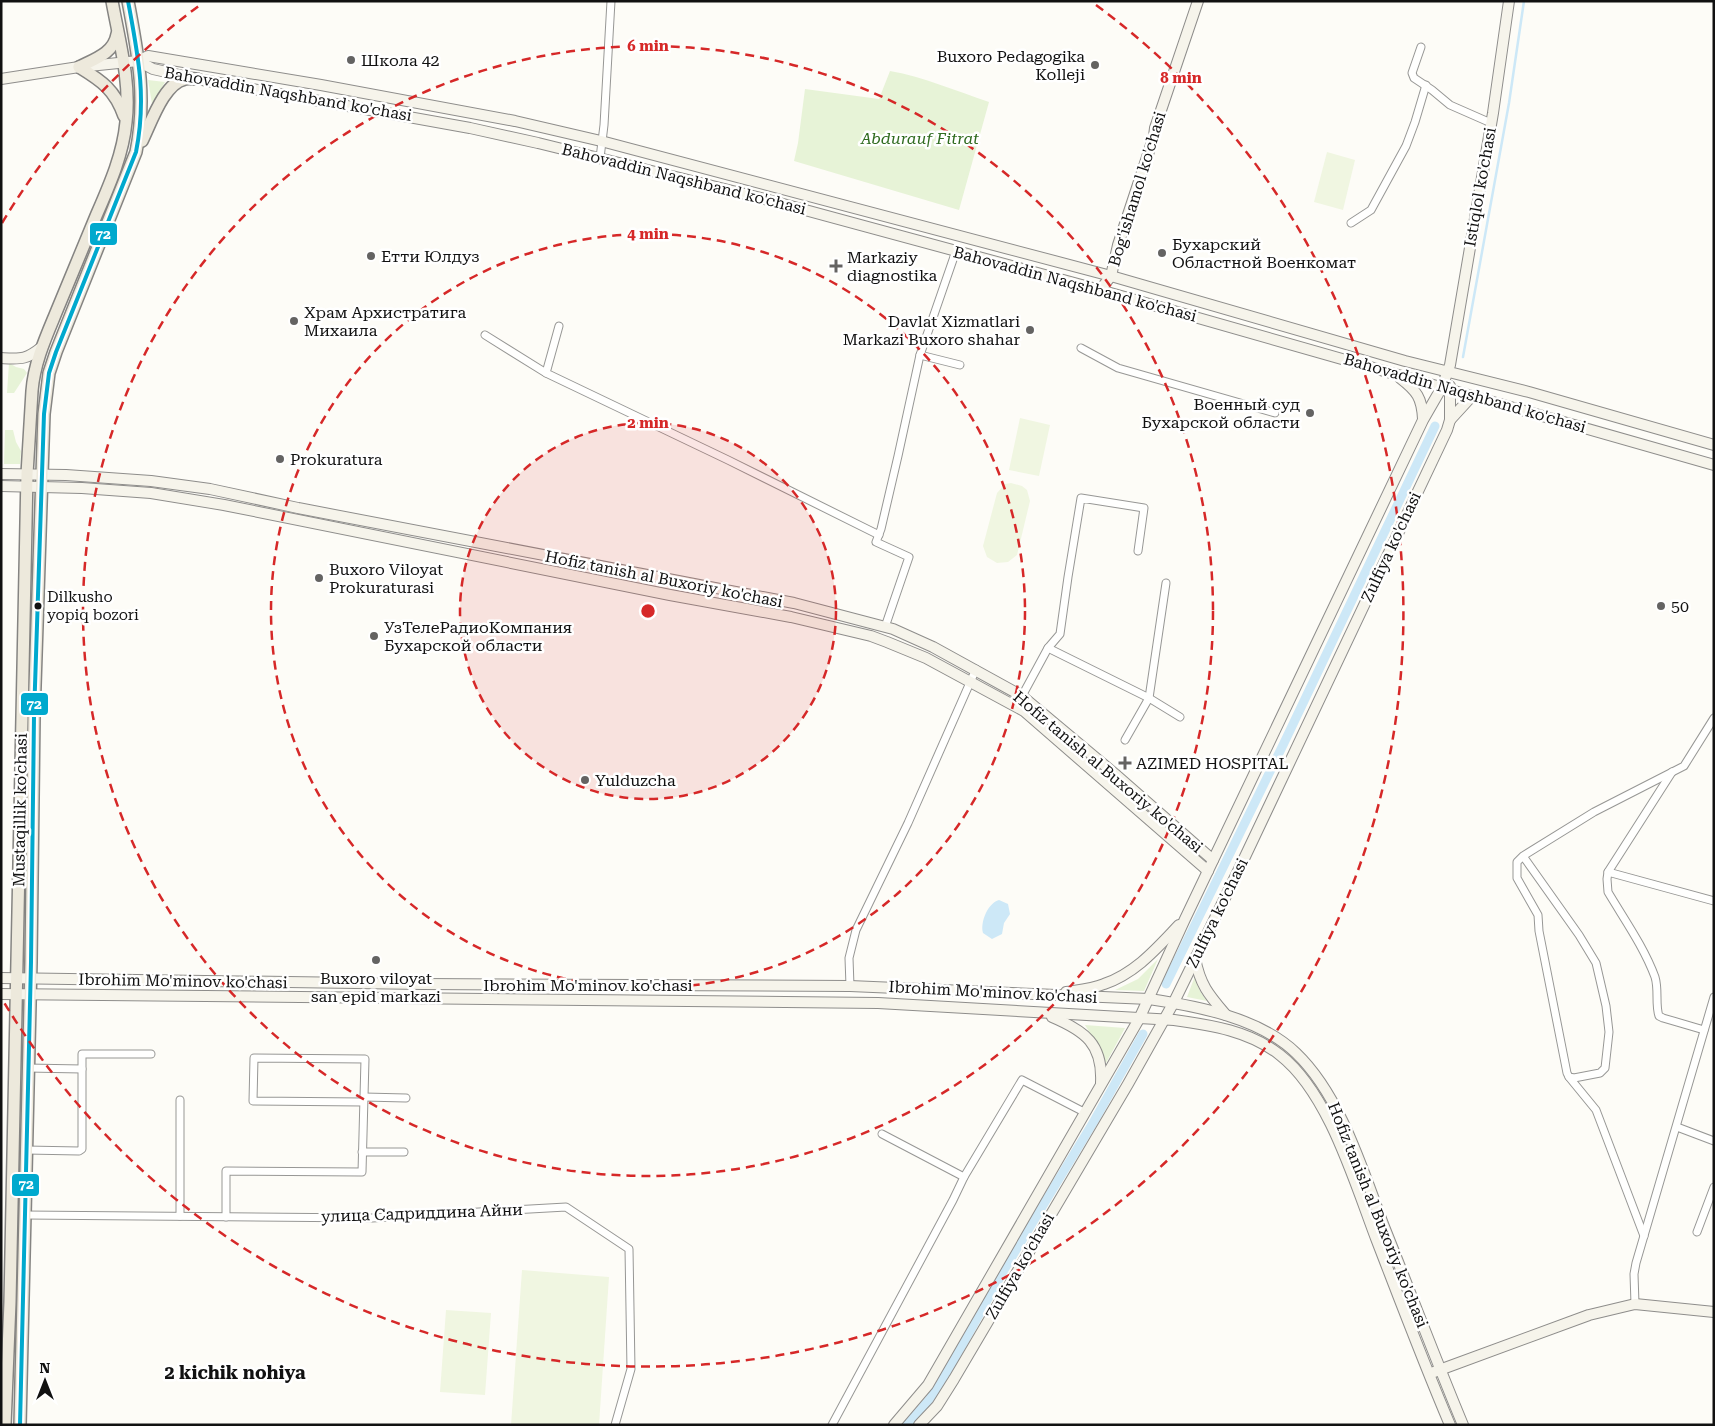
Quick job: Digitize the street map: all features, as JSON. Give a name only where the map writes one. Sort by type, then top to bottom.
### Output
[{"type":"main road","name":"Mustaqillik ko'chasi","points":[[5,1425],[10,1302],[26,486],[33,378],[42,347],[112,176],[123,141],[128,97],[112,1]]},
{"type":"main road","name":"Mustaqillik ko'chasi","points":[[20,1425],[30,995],[34,716],[44,409],[49,374],[56,352],[136,152],[141,116],[142,80],[128,1]]},
{"type":"main road","name":"Bog'ishamol ko'chasi","points":[[1100,290],[1111,276],[1118,245],[1155,128],[1198,1]]},
{"type":"main road","name":"Istiqlol ko'chasi","points":[[1446,389],[1491,123],[1509,1]]},
{"type":"main road","points":[[79,67],[106,54],[116,40],[118,32]]},
{"type":"main road","name":"Bahovaddin Naqshband ko'chasi","points":[[1,79],[79,67],[138,61],[148,56],[515,121],[601,141],[1111,276],[1714,445]]},
{"type":"main road","name":"Bahovaddin Naqshband ko'chasi","points":[[138,61],[153,69],[197,79],[470,128],[761,198],[1394,372],[1446,389],[1714,465]]},
{"type":"main road","points":[[79,67],[104,83],[112,91],[118,99],[126,121]]},
{"type":"main road","points":[[136,152],[168,90],[185,78],[197,79]]},
{"type":"main road","points":[[1,358],[23,359],[42,347]]},
{"type":"main road","points":[[1394,372],[1414,388],[1422,404],[1423,420]]},
{"type":"main road","name":"Zulfiya ko'chasi","points":[[894,1425],[928,1385],[1139,1019],[1185,918],[1423,420],[1446,389]]},
{"type":"main road","name":"Zulfiya ko'chasi","points":[[919,1425],[937,1406],[950,1386],[1165,1020],[1242,863],[1447,430],[1450,420],[1446,389]]},
{"type":"main road","points":[[1450,420],[1472,396]]},
{"type":"main road","name":"Hofiz tanish al Buxoriy ko'chasi","points":[[1,474],[41,474],[151,481],[210,489],[414,531],[794,603],[885,627],[913,637],[976,669],[1025,703],[1213,860]]},
{"type":"main road","name":"Hofiz tanish al Buxoriy ko'chasi","points":[[1,486],[151,493],[224,504],[412,543],[791,617],[864,635],[926,658],[970,682],[1025,703]]},
{"type":"main road","points":[[412,543],[414,531]]},
{"type":"main road","points":[[1025,703],[1208,871]]},
{"type":"main road","points":[[1050,996],[1104,985],[1128,973],[1148,958],[1185,918]]},
{"type":"main road","points":[[1195,957],[1200,980],[1210,996],[1226,1015]]},
{"type":"main road","name":"Ibrohim Mo'minov ko'chasi","points":[[1,978],[432,984],[850,986],[1149,999],[1174,1002]]},
{"type":"main road","points":[[878,1003],[879,988]]},
{"type":"main road","name":"Ibrohim Mo'minov ko'chasi","points":[[1,994],[878,1003],[1165,1020]]},
{"type":"main road","name":"Hofiz tanish al Buxoriy ko'chasi","points":[[1174,1002],[1226,1015],[1276,1037],[1296,1052],[1325,1087],[1354,1147],[1463,1425]]},
{"type":"main road","points":[[1044,1013],[1072,1025],[1089,1038],[1096,1050],[1102,1069],[1101,1084]]},
{"type":"main road","name":"Hofiz tanish al Buxoriy ko'chasi","points":[[1165,1020],[1214,1025],[1257,1040],[1281,1055],[1308,1085],[1320,1104],[1342,1151],[1428,1374],[1450,1425]]},
{"type":"main road","points":[[1428,1374],[1590,1315],[1635,1304],[1714,1312]]},
{"type":"street","points":[[600,158],[611,1]]},
{"type":"street","points":[[1421,47],[1412,73],[1414,78],[1426,85],[1450,105],[1491,123]]},
{"type":"street","points":[[1351,223],[1371,210],[1406,146],[1426,85]]},
{"type":"street","points":[[885,627],[909,557],[876,542],[898,456],[920,355],[956,251]]},
{"type":"street","points":[[546,373],[559,326]]},
{"type":"street","points":[[485,335],[546,373],[728,460],[878,535]]},
{"type":"street","points":[[1081,348],[1118,368],[1275,413]]},
{"type":"street","points":[[920,355],[960,365]]},
{"type":"street","points":[[1025,703],[1048,648],[1060,634],[1081,498],[1144,508],[1138,551]]},
{"type":"street","points":[[1125,740],[1149,698],[1166,583]]},
{"type":"street","points":[[1048,648],[1149,698],[1180,717]]},
{"type":"street","points":[[850,986],[849,958],[856,930],[908,823],[976,669]]},
{"type":"street","points":[[1644,1236],[1596,1110],[1569,1077],[1538,915],[1517,878],[1516,862],[1594,812],[1684,766],[1714,718]]},
{"type":"street","points":[[1672,772],[1608,872],[1606,879],[1608,892],[1647,959],[1655,979],[1659,1016],[1704,1030]]},
{"type":"street","points":[[1523,856],[1579,935],[1596,963],[1606,1006],[1609,1032],[1605,1068],[1600,1073],[1574,1078],[1569,1077]]},
{"type":"street","points":[[1608,872],[1714,901]]},
{"type":"street","points":[[1635,1304],[1634,1274],[1714,997]]},
{"type":"street","points":[[26,1150],[79,1151],[82,1149],[82,1054],[151,1054]]},
{"type":"street","points":[[226,1217],[226,1171],[362,1172],[362,1152],[364,1100],[365,1059],[254,1058],[253,1101],[364,1100],[406,1098]]},
{"type":"street","points":[[28,1068],[82,1069]]},
{"type":"street","points":[[832,1425],[964,1177],[1022,1080],[1084,1112]]},
{"type":"street","points":[[180,1100],[180,1216]]},
{"type":"street","points":[[1676,1127],[1714,1141]]},
{"type":"street","points":[[882,1134],[964,1177]]},
{"type":"street","points":[[362,1152],[404,1152]]},
{"type":"street","points":[[1697,1232],[1714,1187]]},
{"type":"street","name":"улица Садриддина Айни","points":[[25,1215],[372,1218],[566,1207],[629,1249],[631,1369],[615,1425]]},
{"type":"green space","name":"Abdurauf Fitrat","points":[[890,71],[928,81],[989,102],[959,210],[794,161],[805,89],[879,99]]},
{"type":"green space","points":[[148,80],[165,82],[152,104]]},
{"type":"green space","points":[[1327,152],[1355,160],[1343,210],[1314,202]]},
{"type":"green space","points":[[9,363],[24,369],[27,373],[14,393],[7,393]]},
{"type":"green space","points":[[1020,418],[1050,425],[1039,476],[1009,470]]},
{"type":"green space","points":[[5,430],[13,430],[21,451],[20,464],[4,464]]},
{"type":"green space","points":[[1011,483],[1022,486],[1027,490],[1030,501],[1017,555],[1008,562],[997,563],[987,557],[983,546],[997,493],[1005,484]]},
{"type":"green space","points":[[1158,959],[1144,991],[1115,990],[1138,979]]},
{"type":"green space","points":[[1195,976],[1200,991],[1207,1001],[1187,997]]},
{"type":"green space","points":[[1085,1025],[1125,1028],[1106,1063],[1102,1053]]},
{"type":"green space","points":[[522,1270],[609,1277],[599,1425],[511,1425]]},
{"type":"green space","points":[[446,1310],[491,1313],[485,1395],[440,1392]]},
{"type":"water","points":[[999,900],[1008,904],[1010,914],[1004,923],[1002,934],[992,939],[983,933],[982,929],[988,909]]},
{"type":"waterway","points":[[1463,357],[1509,103],[1524,1]]},
{"type":"waterway","points":[[1166,984],[1284,743],[1435,426]]},
{"type":"waterway","points":[[907,1425],[930,1399],[952,1363],[1004,1270],[1094,1121],[1143,1034]]},
{"type":"transit line","name":"72","points":[[20,1425],[31,962],[34,716],[44,414],[49,373],[56,352],[136,152],[141,113],[141,94],[138,58],[128,1]]},
{"type":"place","name":"Школа 42","points":[[351,60]]},
{"type":"place","name":"Buxoro Pedagogika Kolleji","points":[[1095,65]]},
{"type":"place","name":"Бухарский Областной Военкомат","points":[[1162,253]]},
{"type":"place","name":"Етти Юлдуз","points":[[371,256]]},
{"type":"place","name":"Markaziy diagnostika","points":[[836,266]]},
{"type":"place","name":"Храм Архистратига Михаила","points":[[294,321]]},
{"type":"place","name":"Davlat Xizmatlari Markazi Buxoro shahar","points":[[1030,330]]},
{"type":"place","name":"Военный суд Бухарской области","points":[[1310,413]]},
{"type":"place","name":"Prokuratura","points":[[280,459]]},
{"type":"place","name":"Buxoro Viloyat Prokuraturasi","points":[[319,578]]},
{"type":"place","name":"Dilkusho yopiq bozori","points":[[38,606]]},
{"type":"place","name":"50","points":[[1661,606]]},
{"type":"place","name":"УзТелеРадиоКомпания Бухарской области","points":[[374,636]]},
{"type":"place","name":"AZIMED HOSPITAL","points":[[1125,763]]},
{"type":"place","name":"Yulduzcha","points":[[585,780]]},
{"type":"place","name":"Buxoro viloyat san epid markazi","points":[[376,960]]},
{"type":"district","name":"2 kichik nohiya","points":[[235,1372]]}]
